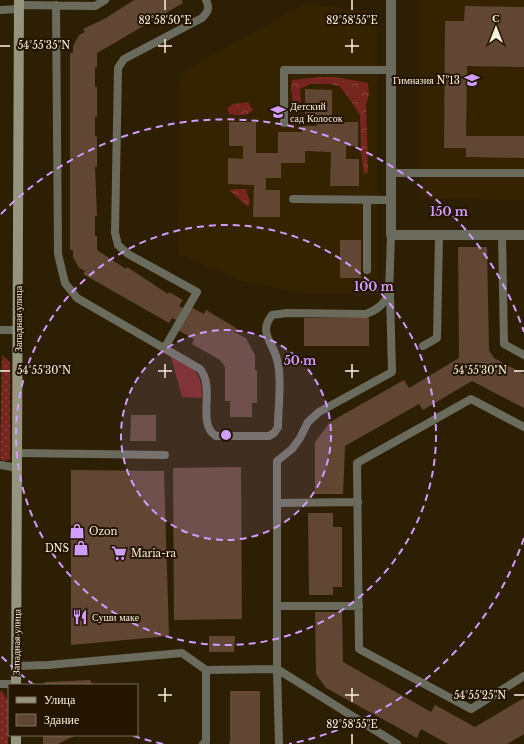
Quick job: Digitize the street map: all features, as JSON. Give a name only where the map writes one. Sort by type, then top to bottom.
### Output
[{"type":"street","points":[[391,0],[391,235],[524,235]]},
{"type":"street","name":"Западная улица","points":[[16,684],[19,5]]},
{"type":"lane","points":[[0,10],[19,5],[56,5],[72,3],[95,6],[105,0]]},
{"type":"lane","points":[[165,347],[197,292],[128,254],[118,245],[115,233],[118,68],[124,59],[202,18],[208,12],[209,6],[206,0]]},
{"type":"lane","points":[[56,5],[58,254],[65,283],[77,298],[165,347],[200,369],[206,375],[208,383],[207,425],[210,432],[216,436],[269,436],[274,433],[278,427],[279,365],[276,350],[266,334],[266,324],[272,315],[287,313],[366,314],[376,310],[384,303],[390,284]]},
{"type":"lane","points":[[284,123],[284,70],[391,70]]},
{"type":"lane","points":[[391,173],[524,173]]},
{"type":"lane","points":[[293,199],[391,200]]},
{"type":"lane","points":[[367,200],[367,270]]},
{"type":"lane","points":[[279,744],[276,669],[277,461],[292,449],[300,438],[308,422],[318,412],[392,372],[390,284],[391,235]]},
{"type":"lane","points":[[423,346],[437,338],[439,235]]},
{"type":"lane","points":[[502,235],[504,344],[524,355]]},
{"type":"lane","points":[[0,330],[18,330]]},
{"type":"lane","points":[[524,427],[471,399],[357,463],[360,649],[471,709],[524,676]]},
{"type":"lane","points":[[18,453],[165,455]]},
{"type":"lane","points":[[0,465],[18,468]]},
{"type":"lane","points":[[277,502],[358,502]]},
{"type":"lane","points":[[277,606],[359,606]]},
{"type":"lane","points":[[16,666],[48,665],[182,653],[206,670],[276,669],[397,744]]},
{"type":"lane","points":[[202,744],[206,742],[206,670]]},
{"type":"shaded area","name":"Гимназия №13","points":[[420,0],[524,0],[524,200],[420,199]]},
{"type":"shaded area","name":"Детский сад Колосок","points":[[307,5],[377,13],[377,294],[305,293],[244,282],[179,254],[180,73],[297,8]]},
{"type":"green space","points":[[336,77],[368,83],[369,94],[366,105],[368,172],[364,174],[361,151],[360,115],[339,86],[329,84],[310,84],[300,89],[301,101],[297,105],[293,102],[291,89],[292,80]]},
{"type":"green space","points":[[248,102],[253,110],[248,114],[229,114],[227,108],[233,104]]},
{"type":"green space","points":[[246,189],[250,202],[248,207],[229,190]]},
{"type":"green space","points":[[2,355],[10,362],[10,459],[3,462],[0,458]]},
{"type":"green space","points":[[171,357],[191,368],[195,372],[202,388],[202,398],[182,397]]},
{"type":"green space","points":[[0,691],[2,691],[8,700],[8,744],[0,744]]},
{"type":"building","points":[[134,0],[182,0],[183,3],[97,53],[97,67],[95,67],[95,87],[97,87],[97,117],[95,117],[95,136],[97,136],[97,167],[95,167],[97,216],[95,216],[95,236],[97,236],[97,250],[126,269],[127,267],[168,294],[169,292],[183,300],[179,306],[187,310],[189,306],[204,314],[206,310],[236,328],[234,332],[246,338],[255,355],[255,370],[257,370],[257,403],[252,403],[252,417],[230,417],[230,401],[225,401],[225,367],[220,360],[192,344],[194,339],[176,329],[180,322],[172,318],[169,323],[83,274],[85,271],[79,268],[73,257],[73,250],[70,250],[70,53],[73,53],[73,46],[79,35],[85,32],[83,29],[106,18]]},
{"type":"building","points":[[465,6],[524,7],[524,67],[467,66],[466,136],[524,136],[524,158],[466,157],[466,148],[444,148],[445,21],[464,21]]},
{"type":"building","points":[[305,89],[332,90],[332,122],[358,122],[358,146],[346,146],[346,159],[359,159],[359,186],[330,186],[331,152],[305,151],[305,163],[281,163],[281,178],[266,178],[266,190],[280,190],[280,217],[253,217],[254,185],[228,184],[228,158],[243,159],[243,146],[229,146],[229,122],[256,122],[256,153],[278,153],[278,132],[302,132],[302,126],[317,126],[317,115],[305,115]]},
{"type":"building","points":[[340,240],[361,240],[361,278],[340,278]]},
{"type":"building","points":[[458,247],[487,247],[489,350],[494,358],[524,374],[524,408],[472,381],[423,410],[419,404],[345,446],[343,494],[315,494],[315,442],[330,422],[404,380],[409,388],[459,358]]},
{"type":"building","points":[[304,318],[369,318],[369,346],[304,346]]},
{"type":"building","points":[[131,415],[156,415],[156,441],[130,441]]},
{"type":"building","points":[[241,467],[242,619],[174,620],[173,468]]},
{"type":"building","name":"Maria-ra","points":[[71,470],[164,471],[169,636],[71,645]]},
{"type":"building","points":[[308,513],[333,513],[333,527],[342,527],[342,587],[333,587],[333,595],[309,595]]},
{"type":"building","points":[[315,612],[342,612],[343,662],[431,712],[435,705],[475,727],[524,698],[524,734],[507,744],[448,744],[421,729],[417,738],[326,688],[316,674]]},
{"type":"building","points":[[209,636],[235,636],[234,652],[209,652]]},
{"type":"building","points":[[90,680],[92,684],[45,684],[45,682]]},
{"type":"building","points":[[230,691],[260,691],[260,744],[229,744]]},
{"type":"building","points":[[43,736],[74,736],[58,744],[43,744]]},
{"type":"place","name":"Гимназия №13","points":[[472,80]]},
{"type":"place","name":"Детский сад Колосок","points":[[278,112]]},
{"type":"place","name":"Ozon","points":[[77,531]]},
{"type":"place","name":"DNS","points":[[81,548]]},
{"type":"place","name":"Maria-ra","points":[[119,553]]},
{"type":"place","name":"Суши маке","points":[[80,617]]}]
